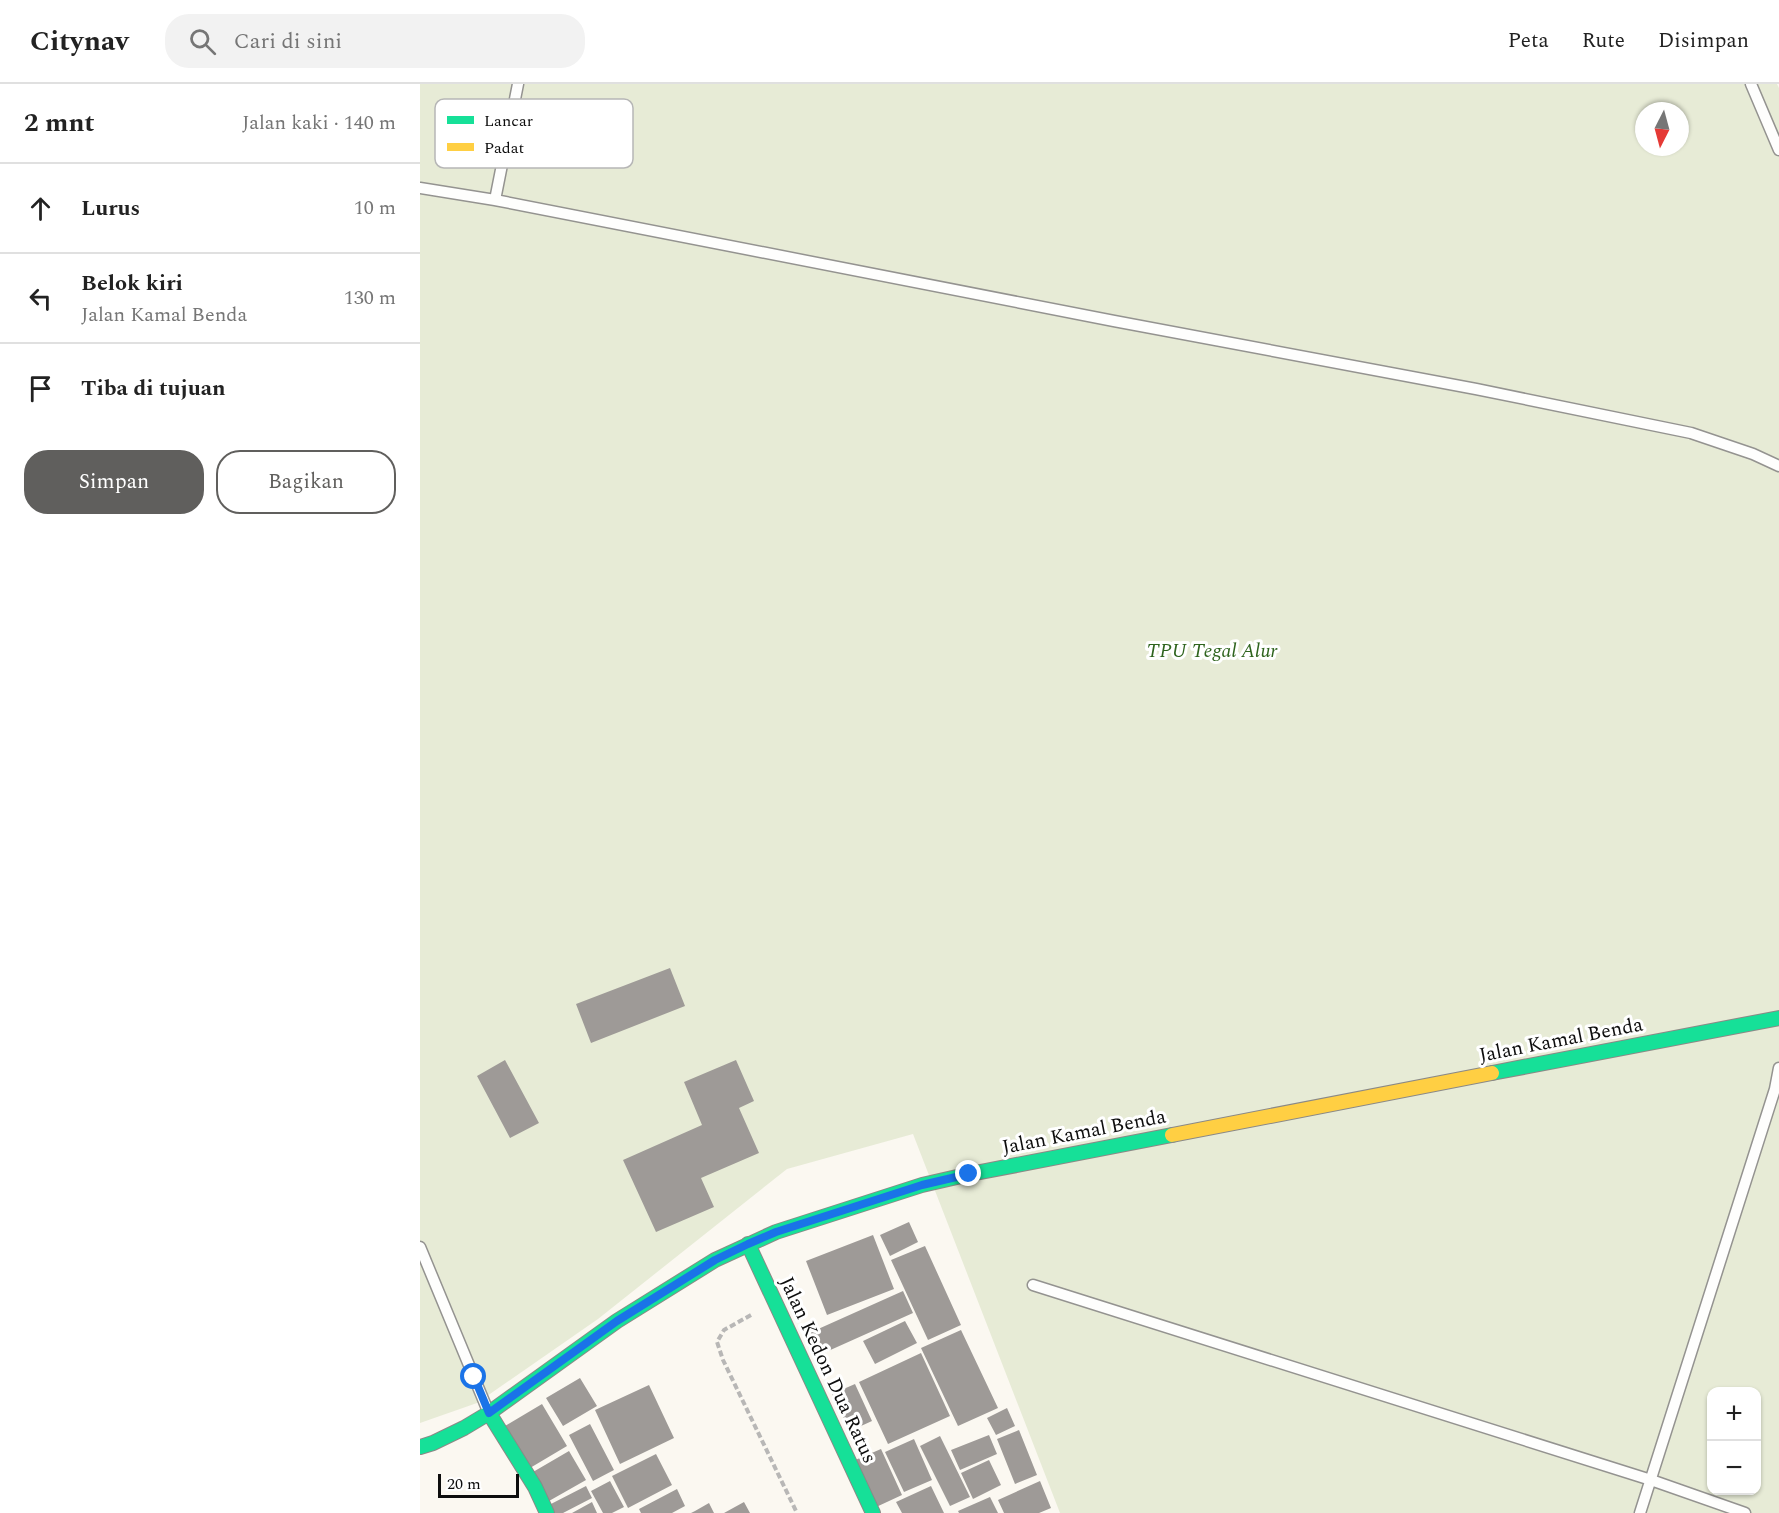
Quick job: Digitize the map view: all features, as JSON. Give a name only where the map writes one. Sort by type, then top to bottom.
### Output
[{"type":"main road","name":"Jalan Kamal Benda","points":[[420,1447],[453,1433],[617,1321],[715,1260],[776,1232],[922,1185],[969,1174],[1779,1018]]},
{"type":"main road","name":"Jalan Kedon Dua Ratus","points":[[748,1244],[873,1513]]},
{"type":"main road","points":[[487,1408],[535,1487],[547,1513]]},
{"type":"lane","points":[[515,99],[518,84]]},
{"type":"lane","points":[[1751,84],[1779,150]]},
{"type":"lane","points":[[495,200],[501,168]]},
{"type":"lane","points":[[420,188],[495,200],[1657,426],[1691,433],[1753,454],[1779,466]]},
{"type":"lane","points":[[1640,1513],[1772,1100],[1779,1068]]},
{"type":"lane","points":[[420,1247],[487,1408]]},
{"type":"lane","points":[[1033,1285],[1651,1480],[1745,1513]]},
{"type":"path","points":[[759,1310],[724,1330],[717,1342],[723,1360],[797,1513]]},
{"type":"green space","name":"TPU Tegal Alur","points":[[420,84],[1777,84],[1779,88],[1779,1513],[1060,1513],[913,1134],[787,1169],[598,1319],[477,1403],[420,1423]]},
{"type":"building","points":[[670,968],[685,1006],[591,1043],[576,1004]]},
{"type":"building","points":[[505,1060],[539,1123],[510,1138],[477,1076]]},
{"type":"building","points":[[736,1060],[754,1101],[739,1108],[759,1153],[701,1178],[714,1207],[656,1232],[623,1160],[702,1125],[684,1082]]},
{"type":"building","points":[[909,1222],[918,1242],[890,1256],[880,1235]]},
{"type":"building","points":[[873,1235],[894,1289],[827,1315],[806,1261]]},
{"type":"building","points":[[925,1246],[961,1325],[928,1340],[891,1260]]},
{"type":"building","points":[[903,1291],[913,1313],[817,1356],[807,1334]]},
{"type":"building","points":[[905,1321],[917,1343],[875,1364],[863,1341]]},
{"type":"building","points":[[961,1330],[998,1408],[958,1426],[921,1348]]},
{"type":"building","points":[[921,1353],[950,1416],[888,1444],[859,1382]]},
{"type":"building","points":[[580,1378],[597,1406],[563,1426],[546,1398]]},
{"type":"building","points":[[855,1384],[872,1421],[850,1431],[832,1394]]},
{"type":"building","points":[[649,1385],[674,1438],[620,1464],[595,1410]]},
{"type":"building","points":[[542,1404],[567,1446],[530,1468],[505,1426]]},
{"type":"building","points":[[1007,1408],[1015,1426],[996,1435],[987,1418]]},
{"type":"building","points":[[590,1424],[614,1470],[593,1481],[569,1435]]},
{"type":"building","points":[[1019,1430],[1037,1475],[1015,1484],[997,1439]]},
{"type":"building","points":[[989,1435],[997,1454],[960,1470],[951,1450]]},
{"type":"building","points":[[940,1436],[970,1497],[950,1506],[920,1446]]},
{"type":"building","points":[[914,1439],[932,1480],[904,1492],[885,1452]]},
{"type":"building","points":[[881,1449],[902,1495],[874,1508],[853,1461]]},
{"type":"building","points":[[569,1451],[586,1480],[549,1501],[533,1472]]},
{"type":"building","points":[[656,1454],[672,1485],[628,1508],[612,1476]]},
{"type":"building","points":[[989,1460],[1001,1485],[973,1499],[961,1473]]},
{"type":"building","points":[[610,1481],[624,1507],[612,1513],[603,1513],[591,1491]]},
{"type":"building","points":[[1040,1481],[1051,1508],[1039,1513],[1004,1513],[998,1500]]},
{"type":"building","points":[[586,1486],[592,1498],[563,1513],[553,1513],[549,1505]]},
{"type":"building","points":[[931,1486],[944,1513],[902,1513],[896,1502]]},
{"type":"building","points":[[677,1489],[685,1506],[672,1513],[641,1513],[639,1509]]},
{"type":"building","points":[[990,1497],[998,1513],[959,1513],[958,1511]]},
{"type":"building","points":[[592,1502],[597,1513],[572,1513]]},
{"type":"building","points":[[744,1502],[750,1513],[724,1513]]},
{"type":"building","points":[[709,1503],[714,1513],[691,1513],[695,1511]]},
{"type":"traffic: fast","points":[[1492,1073],[1779,1018]]},
{"type":"traffic: fast","points":[[420,1447],[464,1428],[489,1413],[617,1321],[715,1260],[776,1232],[922,1185],[1172,1135]]},
{"type":"traffic: fast","points":[[748,1244],[873,1513]]},
{"type":"traffic: fast","points":[[489,1413],[535,1487],[547,1513]]},
{"type":"traffic: slow","points":[[1172,1135],[1492,1073]]},
{"type":"route","points":[[474,1377],[489,1413],[617,1321],[715,1260],[776,1232],[922,1185],[969,1174]]}]
